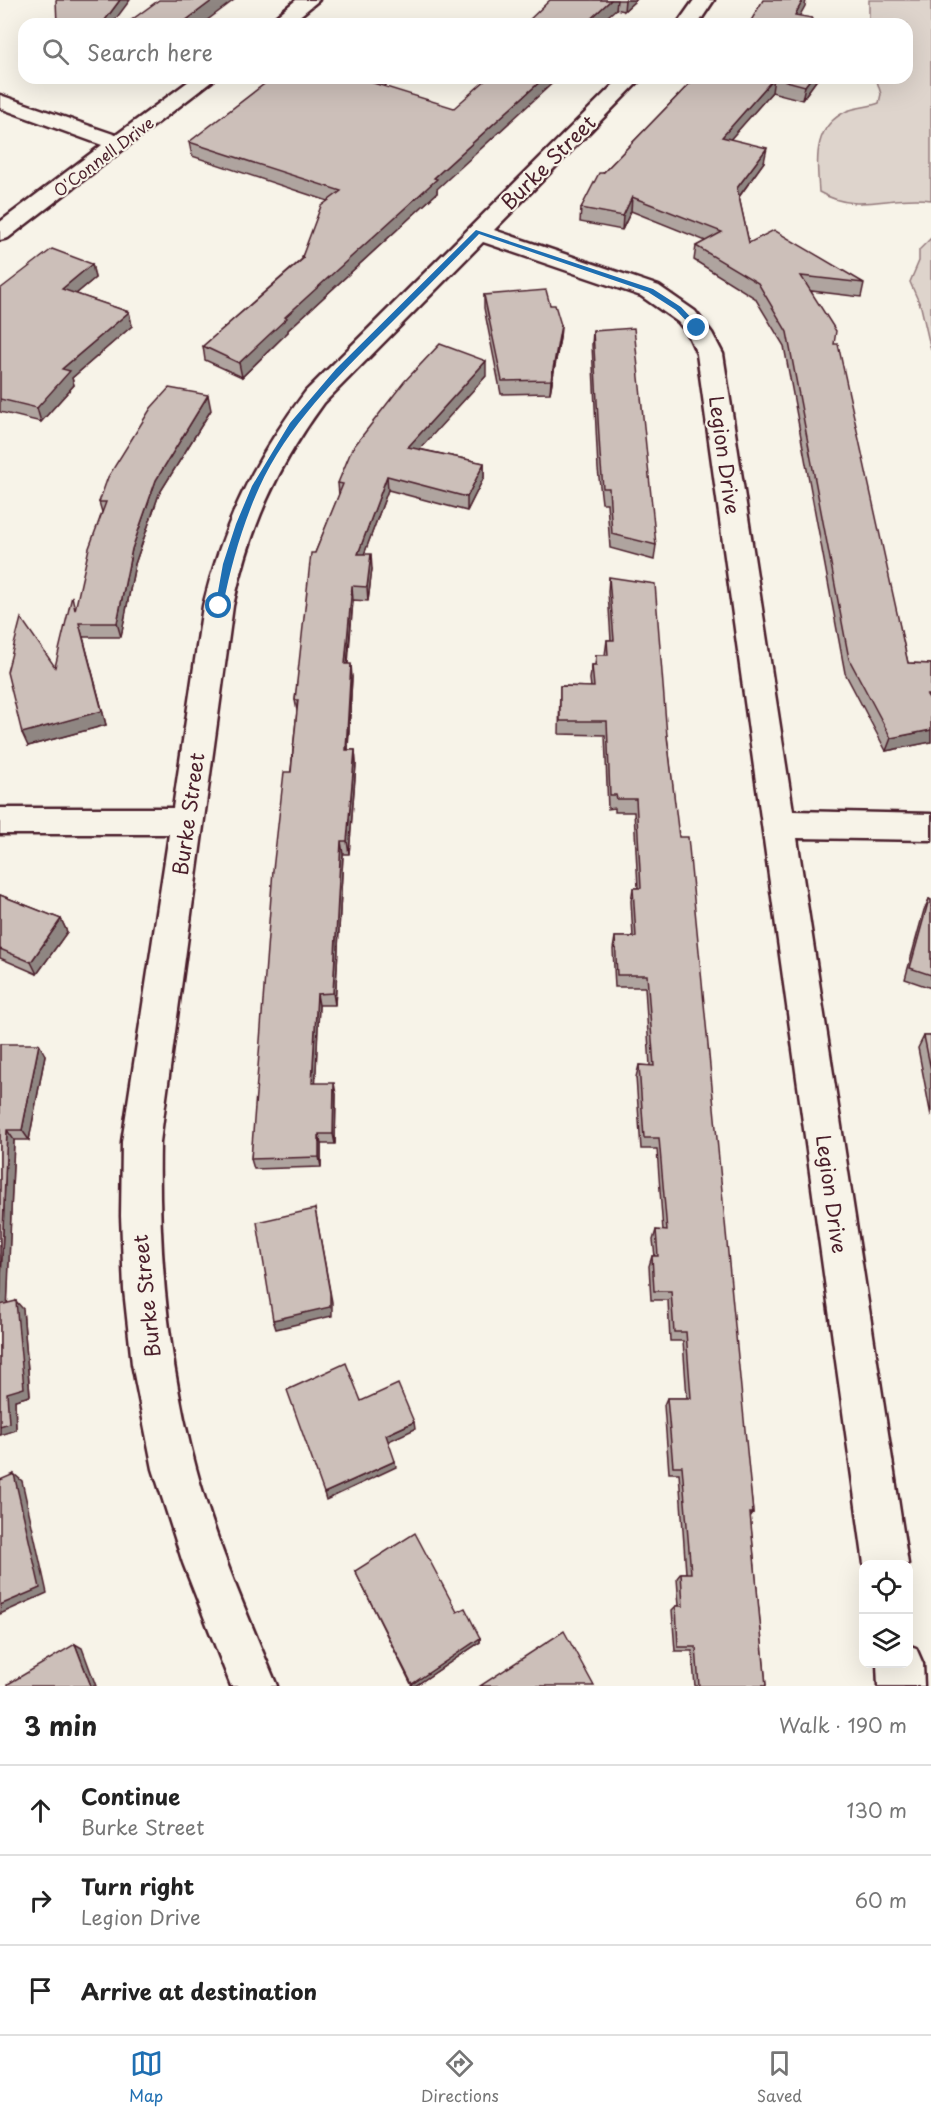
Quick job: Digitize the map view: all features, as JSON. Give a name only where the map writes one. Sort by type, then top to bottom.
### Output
[{"type":"street","points":[[285,18],[309,0]]},
{"type":"street","points":[[691,18],[704,0]]},
{"type":"street","name":"O'Connell Drive","points":[[0,233],[198,84]]},
{"type":"street","name":"Burke Street","points":[[254,1686],[225,1617],[192,1526],[167,1438],[151,1353],[142,1280],[138,1209],[141,1142],[221,595],[240,524],[256,486],[273,454],[315,397],[626,84]]},
{"type":"street","points":[[0,101],[119,144]]},
{"type":"street","name":"Legion Drive","points":[[478,232],[650,291],[667,300],[690,318],[704,339],[710,354],[885,1560]]},
{"type":"street","points":[[0,821],[187,821]]},
{"type":"street","points":[[778,824],[931,827]]},
{"type":"street","points":[[900,1668],[901,1686]]},
{"type":"shaded area","points":[[869,0],[931,0],[931,200],[847,202],[819,192],[819,146],[828,126],[847,111],[879,103],[881,94],[878,84],[913,84],[913,18],[869,18]]},
{"type":"shaded area","points":[[931,238],[931,350],[921,307],[910,282],[919,261],[919,250]]},
{"type":"building","points":[[56,0],[120,0],[106,18],[57,18]]},
{"type":"building","points":[[159,0],[213,0],[189,18],[134,18]]},
{"type":"building","points":[[550,0],[611,0],[592,18],[531,18]]},
{"type":"building","points":[[763,0],[803,0],[795,15],[812,18],[752,18]]},
{"type":"building","points":[[264,84],[376,84],[454,108],[481,84],[537,84],[285,317],[287,318],[239,363],[203,346],[304,258],[302,257],[321,206],[341,191],[189,142]]},
{"type":"building","points":[[689,84],[769,84],[722,137],[767,148],[737,188],[749,243],[774,230],[864,283],[801,276],[836,331],[834,344],[838,344],[908,663],[931,664],[931,695],[927,695],[931,701],[931,730],[891,738],[849,659],[787,332],[758,283],[696,246],[722,232],[632,197],[623,216],[581,208],[599,173],[603,173]]},
{"type":"building","points":[[52,249],[92,264],[62,289],[129,312],[62,369],[70,371],[37,408],[0,399],[0,289]]},
{"type":"building","points":[[546,290],[550,305],[555,305],[561,325],[551,380],[502,381],[484,295]]},
{"type":"building","points":[[634,328],[656,545],[612,534],[609,488],[603,488],[593,331]]},
{"type":"building","points":[[440,344],[486,361],[408,447],[484,463],[467,497],[387,476],[358,554],[371,554],[367,587],[352,586],[345,664],[351,664],[346,750],[355,750],[347,841],[341,841],[333,993],[317,994],[312,1083],[334,1083],[333,1134],[319,1134],[319,1157],[251,1159],[273,870],[284,772],[291,772],[298,700],[295,700],[311,553],[315,553],[343,484],[338,483],[352,449],[404,382]]},
{"type":"building","points":[[169,388],[208,395],[156,480],[132,549],[117,623],[79,623],[102,711],[22,733],[7,672],[21,618],[55,667],[72,596],[75,610],[89,548],[106,502],[99,502],[108,477],[151,408]]},
{"type":"building","points":[[609,577],[655,584],[667,736],[679,837],[688,837],[753,1513],[750,1513],[766,1686],[699,1686],[696,1647],[678,1647],[676,1606],[683,1606],[681,1573],[691,1573],[682,1466],[673,1466],[667,1398],[691,1398],[686,1332],[674,1332],[671,1291],[654,1291],[652,1256],[658,1256],[656,1230],[667,1231],[659,1138],[644,1138],[639,1065],[654,1066],[647,975],[617,975],[615,937],[636,937],[633,888],[641,888],[636,799],[617,799],[616,795],[610,795],[607,721],[560,721],[560,686],[594,687],[592,665],[596,665],[596,655],[608,655],[607,640],[614,640]]},
{"type":"building","points":[[0,895],[61,919],[31,962],[0,949]]},
{"type":"building","points":[[929,899],[931,900],[931,975],[910,968]]},
{"type":"building","points":[[924,1036],[931,1036],[931,1070]]},
{"type":"building","points":[[0,1044],[39,1044],[22,1130],[7,1130],[0,1304]]},
{"type":"building","points":[[315,1209],[330,1293],[330,1307],[273,1320],[257,1222]]},
{"type":"building","points":[[16,1301],[24,1388],[7,1393],[9,1423],[0,1426],[0,1305]]},
{"type":"building","points":[[346,1363],[361,1401],[398,1384],[414,1422],[386,1435],[395,1461],[324,1493],[287,1390]]},
{"type":"building","points":[[14,1474],[40,1588],[0,1605],[0,1480]]},
{"type":"building","points":[[415,1533],[457,1612],[465,1608],[480,1638],[412,1684],[355,1571]]},
{"type":"building","points":[[564,1631],[594,1686],[480,1686]]},
{"type":"building","points":[[75,1644],[91,1686],[8,1686],[8,1684]]},
{"type":"route","points":[[219,606],[227,564],[240,524],[273,454],[293,425],[339,371],[478,232],[650,291],[679,308],[697,328]]}]
